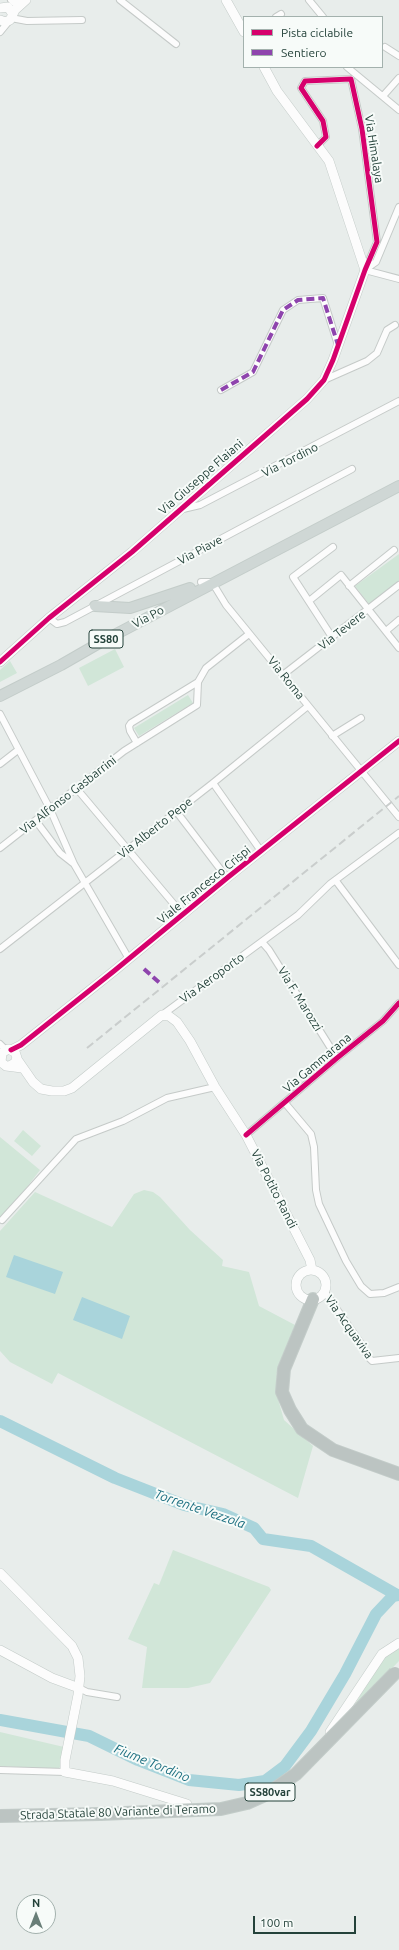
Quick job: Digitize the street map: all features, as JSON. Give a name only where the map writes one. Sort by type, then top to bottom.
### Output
[{"type":"highway","points":[[313,1299],[284,1370],[282,1392],[290,1410],[302,1429],[333,1450],[399,1474]]},
{"type":"highway","name":"Strada Statale 80 Variante di Teramo","points":[[0,1816],[221,1809],[239,1805],[267,1794],[296,1774],[399,1668]]},
{"type":"main road","name":"Via Po","points":[[0,688],[58,659],[153,604],[190,588],[399,479]]},
{"type":"main road","name":"Via Po","points":[[0,696],[62,665],[101,642],[212,583],[399,486]]},
{"type":"main road","points":[[212,583],[216,578],[276,547],[280,542]]},
{"type":"main road","points":[[95,606],[130,608],[153,604],[154,610],[106,636],[101,642]]},
{"type":"street","points":[[120,0],[176,44]]},
{"type":"street","points":[[226,0],[243,30]]},
{"type":"street","points":[[309,0],[322,16]]},
{"type":"street","points":[[7,8],[24,2]]},
{"type":"street","points":[[7,8],[27,21],[82,20]]},
{"type":"street","points":[[0,33],[0,20],[5,22],[7,8]]},
{"type":"street","points":[[0,33],[7,8]]},
{"type":"street","points":[[385,47],[399,56]]},
{"type":"street","points":[[265,68],[277,91],[329,161],[364,270]]},
{"type":"street","points":[[348,68],[353,76],[399,110]]},
{"type":"street","points":[[317,146],[326,137],[323,121],[301,88],[305,81],[353,76]]},
{"type":"street","name":"Via Himalaya","points":[[353,76],[362,129],[377,242],[364,270]]},
{"type":"street","points":[[382,96],[399,78]]},
{"type":"street","points":[[364,270],[376,262],[399,207]]},
{"type":"street","points":[[364,270],[399,279]]},
{"type":"street","name":"Via Giuseppe Flaiani","points":[[1,658],[132,552],[177,510],[307,399],[324,380],[359,289],[364,270]]},
{"type":"street","points":[[221,390],[253,372],[283,310],[298,300],[323,298],[338,345]]},
{"type":"street","points":[[324,380],[367,361],[377,353],[387,330],[395,325]]},
{"type":"street","name":"Via Tordino","points":[[177,510],[200,505],[399,401]]},
{"type":"street","name":"Via Piave","points":[[49,618],[57,624],[95,606],[352,469]]},
{"type":"street","points":[[332,637],[293,577],[333,547]]},
{"type":"street","points":[[349,586],[394,550]]},
{"type":"street","points":[[309,601],[341,575],[399,648]]},
{"type":"street","points":[[201,582],[212,583]]},
{"type":"street","name":"Via Roma","points":[[212,583],[226,605],[249,634],[284,674],[360,771],[399,817]]},
{"type":"street","name":"Via Tevere","points":[[284,674],[399,585]]},
{"type":"street","points":[[386,631],[399,620]]},
{"type":"street","points":[[137,743],[128,726],[131,723],[198,682],[206,668],[249,634]]},
{"type":"street","name":"Via Alfonso Gasbarrini","points":[[0,848],[77,789],[99,770],[137,743],[197,705],[198,682]]},
{"type":"street","name":"Via Alberto Pepe","points":[[0,949],[213,783],[308,706]]},
{"type":"street","points":[[0,714],[50,809],[74,864],[129,959]]},
{"type":"street","points":[[332,736],[361,718]]},
{"type":"street","name":"Viale Francesco Crispi","points":[[5,1056],[129,959],[227,878],[399,741]]},
{"type":"street","points":[[0,764],[18,750]]},
{"type":"street","points":[[213,783],[261,851]]},
{"type":"street","points":[[77,789],[183,915]]},
{"type":"street","points":[[176,811],[227,878]]},
{"type":"street","points":[[36,821],[60,853],[74,864]]},
{"type":"street","name":"Via Aeroporto","points":[[5,1056],[22,1068],[33,1082],[41,1089],[64,1091],[72,1088],[162,1015],[228,965],[262,942],[298,914],[330,884],[399,833]]},
{"type":"street","points":[[336,881],[399,965]]},
{"type":"street","name":"Via F. Marozzi","points":[[262,942],[270,950],[337,1058]]},
{"type":"street","name":"Via Gammarana","points":[[246,1135],[383,1021],[399,1003]]},
{"type":"street","name":"Via Potito Randi","points":[[162,1015],[169,1016],[177,1022],[205,1065],[216,1087],[246,1135],[310,1260],[312,1270]]},
{"type":"street","points":[[2,1220],[76,1139],[123,1121],[167,1098],[216,1087]]},
{"type":"street","points":[[285,1102],[311,1134],[314,1147],[318,1204],[346,1261],[361,1286],[370,1294],[384,1294],[399,1287]]},
{"type":"street","points":[[312,1270],[317,1271],[324,1277],[326,1287],[324,1291],[321,1295],[313,1299],[303,1297],[297,1289],[296,1284],[303,1272],[312,1270]]},
{"type":"street","name":"Via Acquaviva","points":[[324,1291],[372,1361],[399,1358]]},
{"type":"street","points":[[0,1574],[72,1646],[78,1658],[79,1688],[65,1760],[65,1772]]},
{"type":"street","points":[[330,1732],[382,1654],[399,1643]]},
{"type":"street","points":[[0,1650],[52,1678],[87,1692],[117,1697]]},
{"type":"street","points":[[0,1770],[65,1772],[113,1782],[187,1804]]},
{"type":"green space","points":[[399,554],[399,581],[369,604],[355,586]]},
{"type":"green space","points":[[115,649],[124,667],[88,686],[79,668]]},
{"type":"green space","points":[[10,661],[17,673],[0,682],[0,670]]},
{"type":"green space","points":[[188,695],[193,703],[139,736],[134,728]]},
{"type":"green space","points":[[23,1130],[41,1146],[32,1156],[14,1141]]},
{"type":"green space","points":[[0,1137],[40,1170],[2,1220],[0,1219]]},
{"type":"green space","points":[[144,1190],[153,1192],[160,1197],[190,1230],[223,1260],[222,1266],[249,1272],[259,1306],[295,1325],[277,1369],[276,1392],[284,1420],[313,1446],[298,1498],[58,1373],[52,1384],[10,1362],[0,1351],[0,1231],[35,1192],[112,1227],[134,1194]]},
{"type":"green space","points":[[173,1550],[269,1587],[271,1590],[210,1683],[188,1688],[142,1688],[147,1647],[128,1639],[154,1583],[159,1585]]},
{"type":"green space","points":[[399,1645],[399,1661],[352,1710],[382,1657]]},
{"type":"green space","points":[[0,1732],[64,1747],[60,1767],[58,1769],[0,1766]]},
{"type":"water","points":[[14,1255],[63,1272],[55,1294],[6,1277]]},
{"type":"water","points":[[82,1297],[130,1316],[122,1339],[73,1320]]},
{"type":"waterway","name":"Torrente Vezzola","points":[[0,1421],[115,1478],[184,1505],[223,1514],[254,1528],[263,1539],[311,1546],[397,1595]]},
{"type":"waterway","name":"Fiume Tordino","points":[[0,1720],[89,1736],[138,1760],[189,1780],[239,1785],[265,1781],[285,1766],[311,1731],[345,1674],[376,1614],[393,1596],[399,1595]]},
{"type":"railway","points":[[87,1048],[399,796]]},
{"type":"marked path","points":[[221,390],[253,372],[283,310],[298,300],[323,298],[338,345]]},
{"type":"marked path","points":[[144,969],[162,985]]},
{"type":"cycle path","points":[[0,662],[49,618],[132,552],[307,399],[324,380],[333,360],[365,270],[377,242],[362,129],[351,79],[305,81],[301,88],[323,121],[326,137],[317,146]]},
{"type":"cycle path","points":[[11,1050],[21,1045],[114,971],[227,878],[399,741]]},
{"type":"cycle path","points":[[246,1135],[383,1021],[399,1003]]}]
